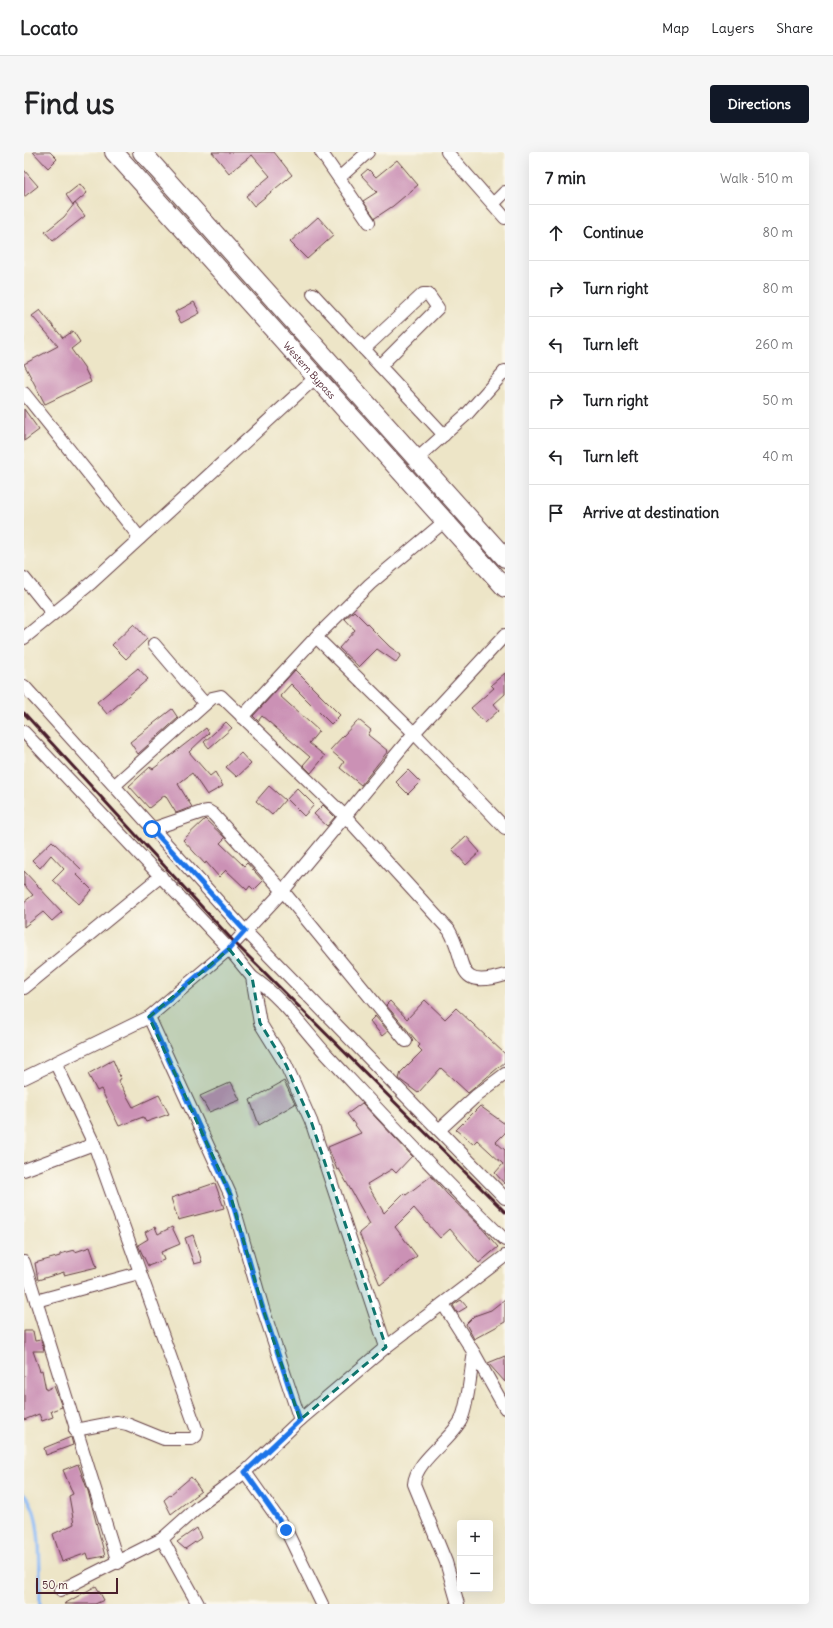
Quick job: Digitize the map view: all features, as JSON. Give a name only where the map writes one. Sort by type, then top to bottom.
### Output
[{"type":"main road","name":"Western Bypass","points":[[114,152],[505,588]]},
{"type":"main road","name":"Western Bypass","points":[[146,157],[505,558]]},
{"type":"main road","points":[[135,175],[146,157]]},
{"type":"street","points":[[321,152],[369,222]]},
{"type":"street","points":[[339,178],[368,152]]},
{"type":"street","points":[[448,152],[505,218]]},
{"type":"street","points":[[493,204],[505,192]]},
{"type":"street","points":[[313,294],[444,435]]},
{"type":"street","points":[[364,349],[423,294],[428,294],[438,308],[380,366]]},
{"type":"street","points":[[417,459],[467,414],[505,371]]},
{"type":"street","points":[[24,638],[140,538],[316,377]]},
{"type":"street","points":[[24,393],[140,538]]},
{"type":"street","points":[[242,718],[316,637],[370,584],[445,521]]},
{"type":"street","points":[[24,578],[53,614]]},
{"type":"street","points":[[24,1078],[56,1064],[149,1017],[229,949],[283,891],[346,817],[414,733],[505,635]]},
{"type":"street","points":[[316,637],[414,733],[505,828]]},
{"type":"street","points":[[154,644],[205,704]]},
{"type":"street","points":[[24,686],[115,785],[152,829],[245,931],[505,1198]]},
{"type":"street","points":[[115,785],[212,698],[221,696],[242,718],[346,817],[449,930],[454,938],[463,971],[473,979],[488,980],[505,975]]},
{"type":"street","points":[[24,732],[229,949],[252,977],[271,992],[292,1013],[332,1060],[470,1207],[505,1240]]},
{"type":"street","points":[[152,829],[208,811],[213,814],[283,891],[406,1041]]},
{"type":"street","points":[[24,988],[161,876]]},
{"type":"street","points":[[252,977],[258,1018],[286,1065],[311,1122],[386,1347]]},
{"type":"street","points":[[149,1017],[230,1194],[263,1309],[300,1420]]},
{"type":"street","points":[[56,1064],[94,1144],[197,1430],[196,1436],[192,1440],[164,1439],[127,1424],[117,1422],[75,1430]]},
{"type":"street","points":[[439,1130],[477,1095],[505,1074]]},
{"type":"street","points":[[24,1170],[94,1144]]},
{"type":"street","points":[[61,1590],[162,1540],[199,1506],[245,1472],[300,1420],[386,1347],[505,1256]]},
{"type":"street","points":[[24,1262],[75,1430],[118,1563]]},
{"type":"street","points":[[36,1301],[139,1272]]},
{"type":"street","points":[[443,1304],[474,1353],[505,1408]]},
{"type":"street","points":[[458,1604],[446,1562],[414,1484],[418,1471],[460,1421],[464,1410],[474,1353]]},
{"type":"street","points":[[245,1472],[286,1530],[322,1604]]},
{"type":"street","points":[[162,1540],[198,1604]]},
{"type":"highlighted area","points":[[229,949],[252,977],[260,1023],[286,1065],[311,1121],[386,1347],[300,1420],[263,1309],[230,1194],[149,1017]]},
{"type":"building","points":[[33,152],[50,152],[57,159],[48,168]]},
{"type":"building","points":[[212,152],[274,152],[292,175],[254,206],[246,196],[270,176],[252,155],[229,173]]},
{"type":"building","points":[[397,160],[418,185],[393,206],[375,218],[363,201],[377,192],[361,175],[368,169],[376,177]]},
{"type":"building","points":[[24,170],[38,186],[24,197]]},
{"type":"building","points":[[80,184],[87,193],[73,205],[66,195]]},
{"type":"building","points":[[75,203],[85,216],[53,241],[45,232],[64,217]]},
{"type":"building","points":[[318,217],[334,235],[307,259],[290,242]]},
{"type":"building","points":[[194,302],[200,313],[181,323],[175,312]]},
{"type":"building","points":[[40,310],[63,338],[73,331],[80,342],[71,349],[84,367],[91,382],[45,404],[24,364],[58,346],[32,316]]},
{"type":"building","points":[[24,409],[39,430],[24,441]]},
{"type":"building","points":[[354,611],[390,647],[401,655],[396,662],[377,649],[359,667],[339,648],[355,630],[345,619]]},
{"type":"building","points":[[134,624],[147,639],[126,659],[112,645]]},
{"type":"building","points":[[138,668],[148,679],[107,714],[97,702]]},
{"type":"building","points":[[295,670],[340,715],[331,724],[291,684],[280,696],[319,731],[309,743],[325,756],[311,773],[303,765],[310,757],[262,716],[258,721],[253,716]]},
{"type":"building","points":[[505,673],[505,694],[494,704],[499,710],[485,723],[471,708],[494,688],[491,685]]},
{"type":"building","points":[[172,709],[178,718],[138,754],[130,742]]},
{"type":"building","points":[[357,721],[360,721],[371,730],[368,735],[388,751],[361,785],[340,768],[344,762],[330,750]]},
{"type":"building","points":[[226,722],[232,728],[209,748],[204,742]]},
{"type":"building","points":[[206,728],[209,733],[189,752],[210,776],[215,772],[223,786],[207,795],[192,773],[178,784],[192,807],[176,813],[165,795],[149,808],[129,786],[150,767],[153,769]]},
{"type":"building","points":[[241,753],[251,764],[237,777],[226,767]]},
{"type":"building","points":[[408,770],[420,782],[408,794],[396,782]]},
{"type":"building","points":[[269,786],[285,800],[272,815],[256,801]]},
{"type":"building","points":[[297,788],[314,805],[304,816],[287,799]]},
{"type":"building","points":[[323,805],[335,817],[327,826],[314,814]]},
{"type":"building","points":[[205,819],[225,838],[220,843],[244,866],[247,863],[263,881],[254,890],[250,886],[247,890],[226,870],[219,877],[183,840]]},
{"type":"building","points":[[466,836],[480,852],[466,865],[452,849]]},
{"type":"building","points":[[52,841],[81,869],[76,874],[92,890],[79,904],[53,880],[64,869],[51,855],[40,868],[32,860]]},
{"type":"building","points":[[24,871],[62,912],[52,921],[43,912],[24,927],[24,902],[33,895],[24,885]]},
{"type":"building","points":[[425,1000],[445,1019],[456,1008],[505,1054],[505,1062],[468,1093],[441,1068],[418,1093],[399,1079],[401,1072],[422,1051],[418,1047],[420,1045],[386,1005],[390,1001],[407,1019]]},
{"type":"building","points":[[375,1016],[388,1031],[382,1036],[370,1021]]},
{"type":"building","points":[[113,1060],[121,1079],[118,1080],[133,1107],[159,1095],[169,1114],[146,1122],[143,1117],[119,1126],[101,1089],[97,1091],[88,1074]]},
{"type":"building","points":[[284,1081],[295,1104],[259,1125],[250,1100]]},
{"type":"building","points":[[231,1082],[240,1100],[209,1112],[200,1096]]},
{"type":"building","points":[[362,1103],[412,1156],[396,1173],[392,1169],[367,1184],[384,1213],[404,1193],[406,1195],[431,1176],[480,1226],[498,1247],[479,1263],[450,1229],[440,1238],[414,1208],[395,1227],[417,1256],[380,1285],[359,1233],[370,1224],[339,1169],[337,1170],[328,1147],[361,1133],[347,1114]]},
{"type":"building","points":[[480,1106],[505,1124],[505,1133],[496,1142],[505,1150],[505,1184],[495,1173],[503,1164],[477,1140],[473,1144],[456,1130]]},
{"type":"building","points":[[215,1183],[224,1208],[178,1220],[171,1198]]},
{"type":"building","points":[[155,1227],[158,1234],[172,1227],[180,1244],[161,1252],[164,1260],[148,1266],[138,1245],[148,1239],[145,1232]]},
{"type":"building","points":[[193,1235],[202,1262],[194,1264],[185,1238]]},
{"type":"building","points":[[90,1247],[97,1267],[64,1275],[64,1272],[38,1280],[35,1263],[60,1256],[60,1254],[75,1250],[75,1252]]},
{"type":"building","points":[[505,1299],[505,1322],[474,1339],[466,1324],[474,1316],[491,1310]]},
{"type":"building","points":[[461,1300],[467,1307],[457,1313],[453,1305]]},
{"type":"building","points":[[24,1331],[33,1331],[35,1341],[41,1340],[44,1351],[33,1351],[40,1371],[42,1370],[46,1390],[54,1386],[62,1407],[51,1411],[53,1417],[42,1421],[39,1414],[24,1420]]},
{"type":"building","points":[[505,1356],[505,1382],[488,1363]]},
{"type":"building","points":[[71,1437],[73,1445],[46,1455],[44,1448]]},
{"type":"building","points":[[78,1464],[88,1491],[105,1556],[89,1559],[87,1553],[62,1562],[53,1534],[74,1524],[69,1496],[73,1494],[63,1470]]},
{"type":"building","points":[[191,1477],[201,1491],[171,1514],[164,1500]]},
{"type":"building","points":[[197,1528],[201,1538],[185,1549],[177,1542]]},
{"type":"building","points":[[96,1586],[104,1600],[95,1604],[64,1604]]},
{"type":"waterway","points":[[24,1495],[30,1503],[35,1515],[38,1529],[40,1604]]},
{"type":"railway","points":[[24,713],[235,943],[505,1212]]},
{"type":"route","points":[[152,829],[245,931],[229,949],[149,1017],[224,1178],[230,1194],[263,1309],[300,1420],[245,1472],[286,1530]]}]
